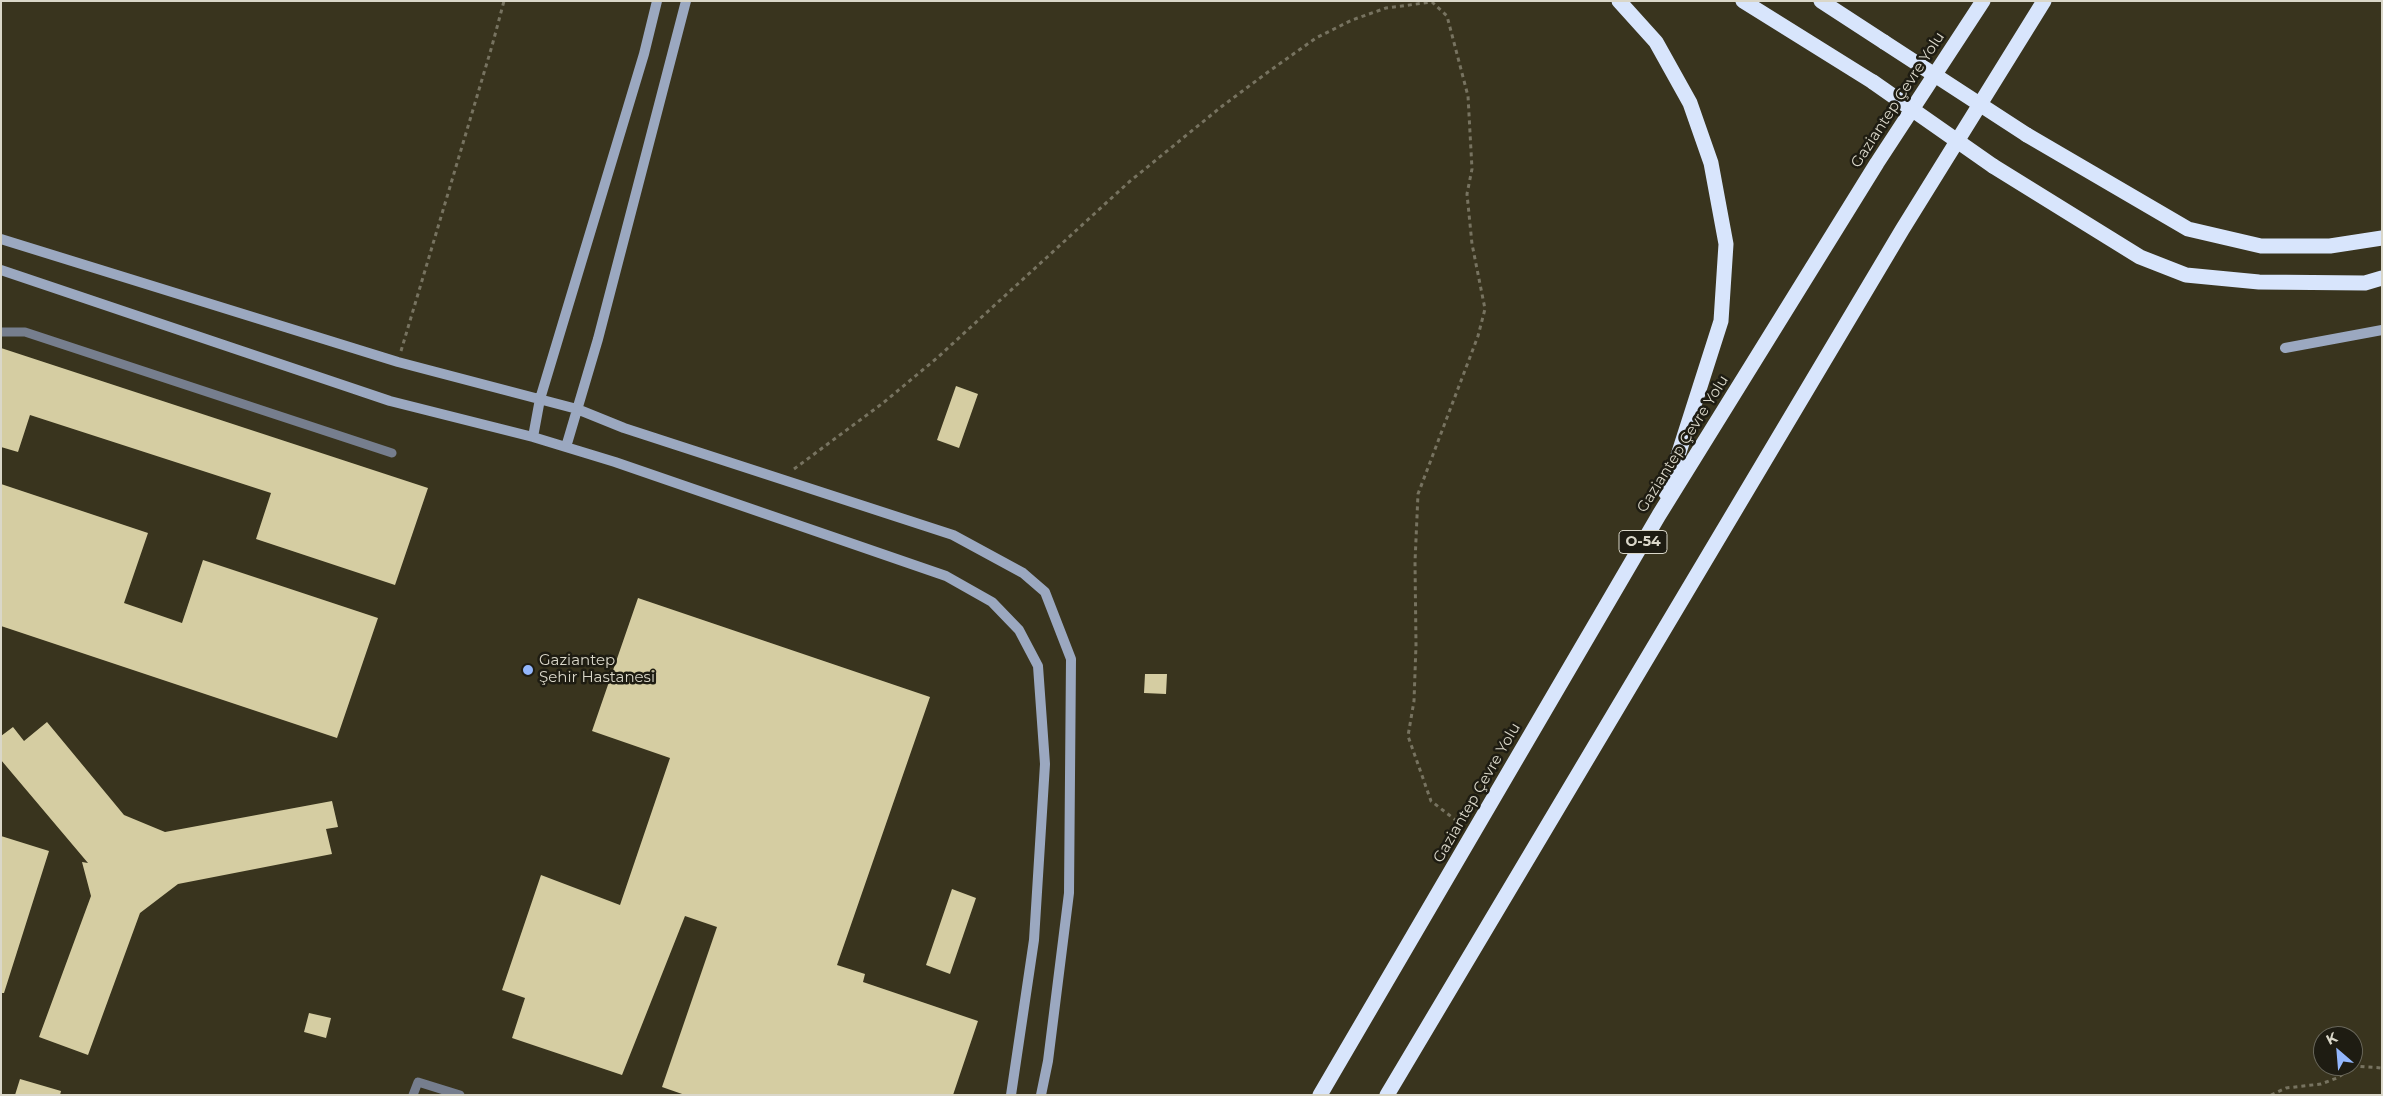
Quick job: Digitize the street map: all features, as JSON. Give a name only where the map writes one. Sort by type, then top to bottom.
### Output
[{"type":"highway","points":[[1619,1],[1656,42],[1690,103],[1711,163],[1726,244],[1721,321],[1659,515]]},
{"type":"highway","points":[[1743,1],[1873,82],[1993,166],[2140,257],[2186,275],[2259,282],[2365,283],[2382,278]]},
{"type":"highway","points":[[1821,1],[2027,135],[2188,229],[2261,246],[2330,246],[2382,238]]},
{"type":"highway","name":"Gaziantep Çevre Yolu","points":[[1320,1095],[1659,515],[1877,163],[1983,1]]},
{"type":"highway","points":[[1387,1095],[1902,230],[2044,1]]},
{"type":"street","points":[[533,437],[540,399],[644,54],[657,1]]},
{"type":"street","points":[[566,448],[598,339],[686,1]]},
{"type":"street","points":[[1,239],[398,362],[577,409],[624,428],[953,535],[1023,573],[1045,592],[1071,659],[1070,884],[1048,1061],[1041,1095]]},
{"type":"street","points":[[1,270],[390,401],[533,437],[634,469],[946,576],[992,602],[1020,630],[1038,666],[1046,764],[1034,940],[1011,1095]]},
{"type":"street","points":[[2284,348],[2382,330]]},
{"type":"lane","points":[[1,332],[25,332],[392,453]]},
{"type":"lane","points":[[413,1095],[418,1082],[460,1095]]},
{"type":"path","points":[[398,362],[504,1]]},
{"type":"path","points":[[781,479],[876,408],[937,358],[1129,182],[1221,107],[1268,72],[1316,38],[1352,20],[1386,8],[1432,2],[1448,16],[1468,96],[1472,169],[1467,194],[1472,244],[1485,309],[1478,336],[1418,494],[1415,562],[1416,645],[1414,701],[1408,736],[1431,801],[1474,834]]},
{"type":"path","points":[[2271,1095],[2286,1088],[2321,1084],[2337,1078],[2355,1066],[2382,1068]]},
{"type":"building","points":[[1,348],[428,488],[395,585],[256,539],[271,493],[30,415],[18,452],[1,447]]},
{"type":"building","points":[[956,386],[978,394],[959,448],[937,440]]},
{"type":"building","points":[[1,484],[148,533],[124,603],[182,623],[203,560],[378,618],[337,738],[1,626]]},
{"type":"building","points":[[638,598],[930,697],[837,965],[865,974],[863,982],[978,1021],[953,1095],[685,1095],[662,1087],[717,927],[685,916],[622,1075],[512,1038],[525,998],[502,990],[541,875],[620,905],[670,758],[592,731]]},
{"type":"building","points":[[1145,674],[1167,674],[1166,694],[1144,693]]},
{"type":"building","points":[[47,722],[124,815],[165,832],[332,801],[338,827],[326,829],[332,854],[178,884],[140,913],[88,1055],[39,1037],[91,896],[82,862],[88,863],[1,760],[1,736],[13,727],[24,741]]},
{"type":"building","points":[[1,836],[49,851],[4,993],[1,993]]},
{"type":"building","points":[[952,889],[976,898],[950,974],[926,965]]},
{"type":"building","points":[[309,1013],[331,1018],[326,1038],[304,1032]]},
{"type":"building","points":[[20,1079],[61,1091],[60,1095],[15,1095]]},
{"type":"place","name":"Gaziantep Şehir Hastanesi","points":[[528,670]]}]
